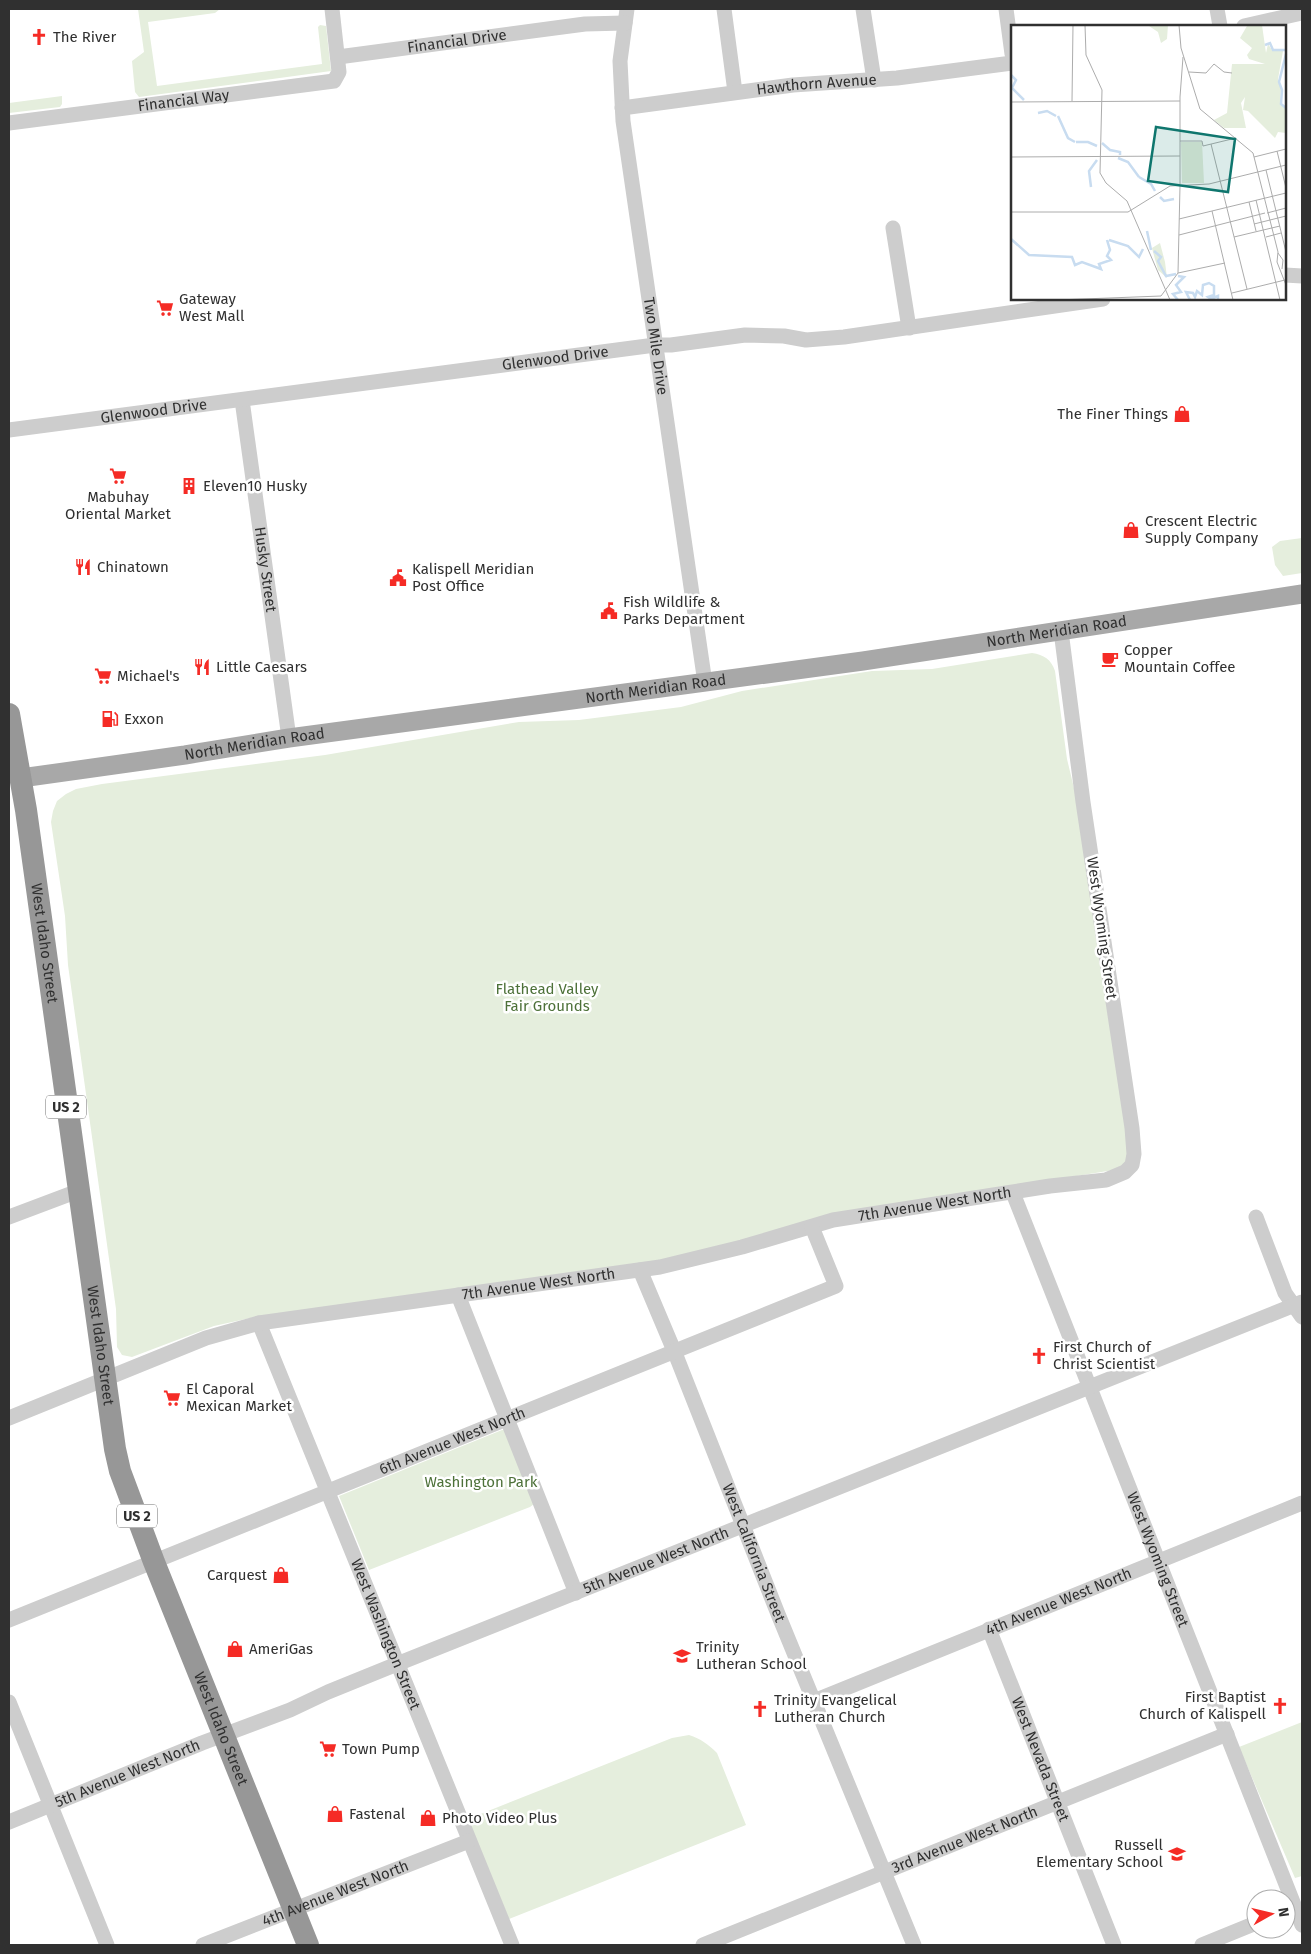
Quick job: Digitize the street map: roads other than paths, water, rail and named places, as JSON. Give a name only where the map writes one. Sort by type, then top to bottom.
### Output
[{"type":"highway","name":"West Idaho Street","points":[[9,714],[15,779],[78,1191],[104,1379],[120,1471],[154,1562],[308,1945]]},
{"type":"main road","name":"North Meridian Road","points":[[15,779],[167,758],[289,738],[856,662],[1302,594]]},
{"type":"street","points":[[332,9],[338,56]]},
{"type":"street","points":[[724,9],[735,92]]},
{"type":"street","points":[[863,9],[874,80]]},
{"type":"street","points":[[1006,9],[1011,46]]},
{"type":"street","points":[[1217,9],[1220,25]]},
{"type":"street","points":[[1248,25],[1302,13]]},
{"type":"street","name":"Financial Drive","points":[[338,56],[585,24],[626,16]]},
{"type":"street","name":"Two Mile Drive","points":[[626,16],[620,61],[622,108],[705,683]]},
{"type":"street","name":"Financial Way","points":[[9,123],[334,81],[340,72],[338,56]]},
{"type":"street","name":"Hawthorn Avenue","points":[[622,108],[793,85],[897,78],[1011,63]]},
{"type":"street","points":[[893,228],[909,328]]},
{"type":"street","points":[[1286,276],[1302,276]]},
{"type":"street","name":"Glenwood Drive","points":[[9,430],[745,335],[784,336],[806,340],[844,337],[909,328],[1028,304],[1088,300]]},
{"type":"street","name":"Husky Street","points":[[242,400],[289,738]]},
{"type":"street","name":"West Wyoming Street","points":[[1061,631],[1083,802],[1134,1142],[1132,1165],[1125,1172],[1106,1180],[1077,1183]]},
{"type":"street","name":"7th Avenue West North","points":[[9,1418],[206,1338],[259,1323],[640,1270],[742,1247],[833,1220],[1077,1183]]},
{"type":"street","points":[[9,1217],[78,1191]]},
{"type":"street","name":"West Wyoming Street","points":[[1012,1193],[1226,1734],[1283,1889]]},
{"type":"street","points":[[1256,1217],[1285,1293],[1300,1308]]},
{"type":"street","name":"6th Avenue West North","points":[[9,1620],[675,1353],[836,1286],[812,1227]]},
{"type":"street","name":"West California Street","points":[[640,1270],[914,1945]]},
{"type":"street","points":[[458,1295],[576,1593]]},
{"type":"street","name":"5th Avenue West North","points":[[9,1822],[290,1710],[328,1692],[397,1664],[1089,1387],[1300,1308]]},
{"type":"street","name":"West Washington Street","points":[[259,1323],[512,1945]]},
{"type":"street","name":"4th Avenue West North","points":[[814,1701],[1302,1503]]},
{"type":"street","name":"West Nevada Street","points":[[989,1629],[1114,1945]]},
{"type":"street","points":[[9,1702],[107,1945]]},
{"type":"street","name":"3rd Avenue West North","points":[[703,1945],[1226,1734]]},
{"type":"street","name":"4th Avenue West North","points":[[203,1945],[469,1841]]},
{"type":"street","points":[[1202,1945],[1246,1927]]},
{"type":"place","name":"The River","points":[[39,37]]},
{"type":"place","name":"Gateway West Mall","points":[[165,308]]},
{"type":"place","name":"The Finer Things","points":[[1182,414]]},
{"type":"place","name":"Mabuhay Oriental Market","points":[[118,476]]},
{"type":"place","name":"Eleven10 Husky","points":[[189,486]]},
{"type":"place","name":"Crescent Electric Supply Company","points":[[1131,530]]},
{"type":"place","name":"Chinatown","points":[[83,567]]},
{"type":"place","name":"Kalispell Meridian Post Office","points":[[398,578]]},
{"type":"place","name":"Fish Wildlife & Parks Department","points":[[609,611]]},
{"type":"place","name":"Copper Mountain Coffee","points":[[1110,659]]},
{"type":"place","name":"Little Caesars","points":[[202,667]]},
{"type":"place","name":"Michael's","points":[[103,676]]},
{"type":"place","name":"Exxon","points":[[110,719]]},
{"type":"place","name":"First Church of Christ Scientist","points":[[1039,1356]]},
{"type":"place","name":"El Caporal Mexican Market","points":[[172,1398]]},
{"type":"place","name":"Carquest","points":[[281,1575]]},
{"type":"place","name":"AmeriGas","points":[[235,1649]]},
{"type":"place","name":"Trinity Lutheran School","points":[[682,1656]]},
{"type":"place","name":"First Baptist Church of Kalispell","points":[[1280,1706]]},
{"type":"place","name":"Trinity Evangelical Lutheran Church","points":[[760,1709]]},
{"type":"place","name":"Town Pump","points":[[328,1749]]},
{"type":"place","name":"Fastenal","points":[[335,1814]]},
{"type":"place","name":"Photo Video Plus","points":[[428,1818]]},
{"type":"place","name":"Russell Elementary School","points":[[1177,1854]]},
{"type":"park label","name":"Flathead Valley Fair Grounds","points":[[547,998]]},
{"type":"park label","name":"Washington Park","points":[[481,1482]]}]
